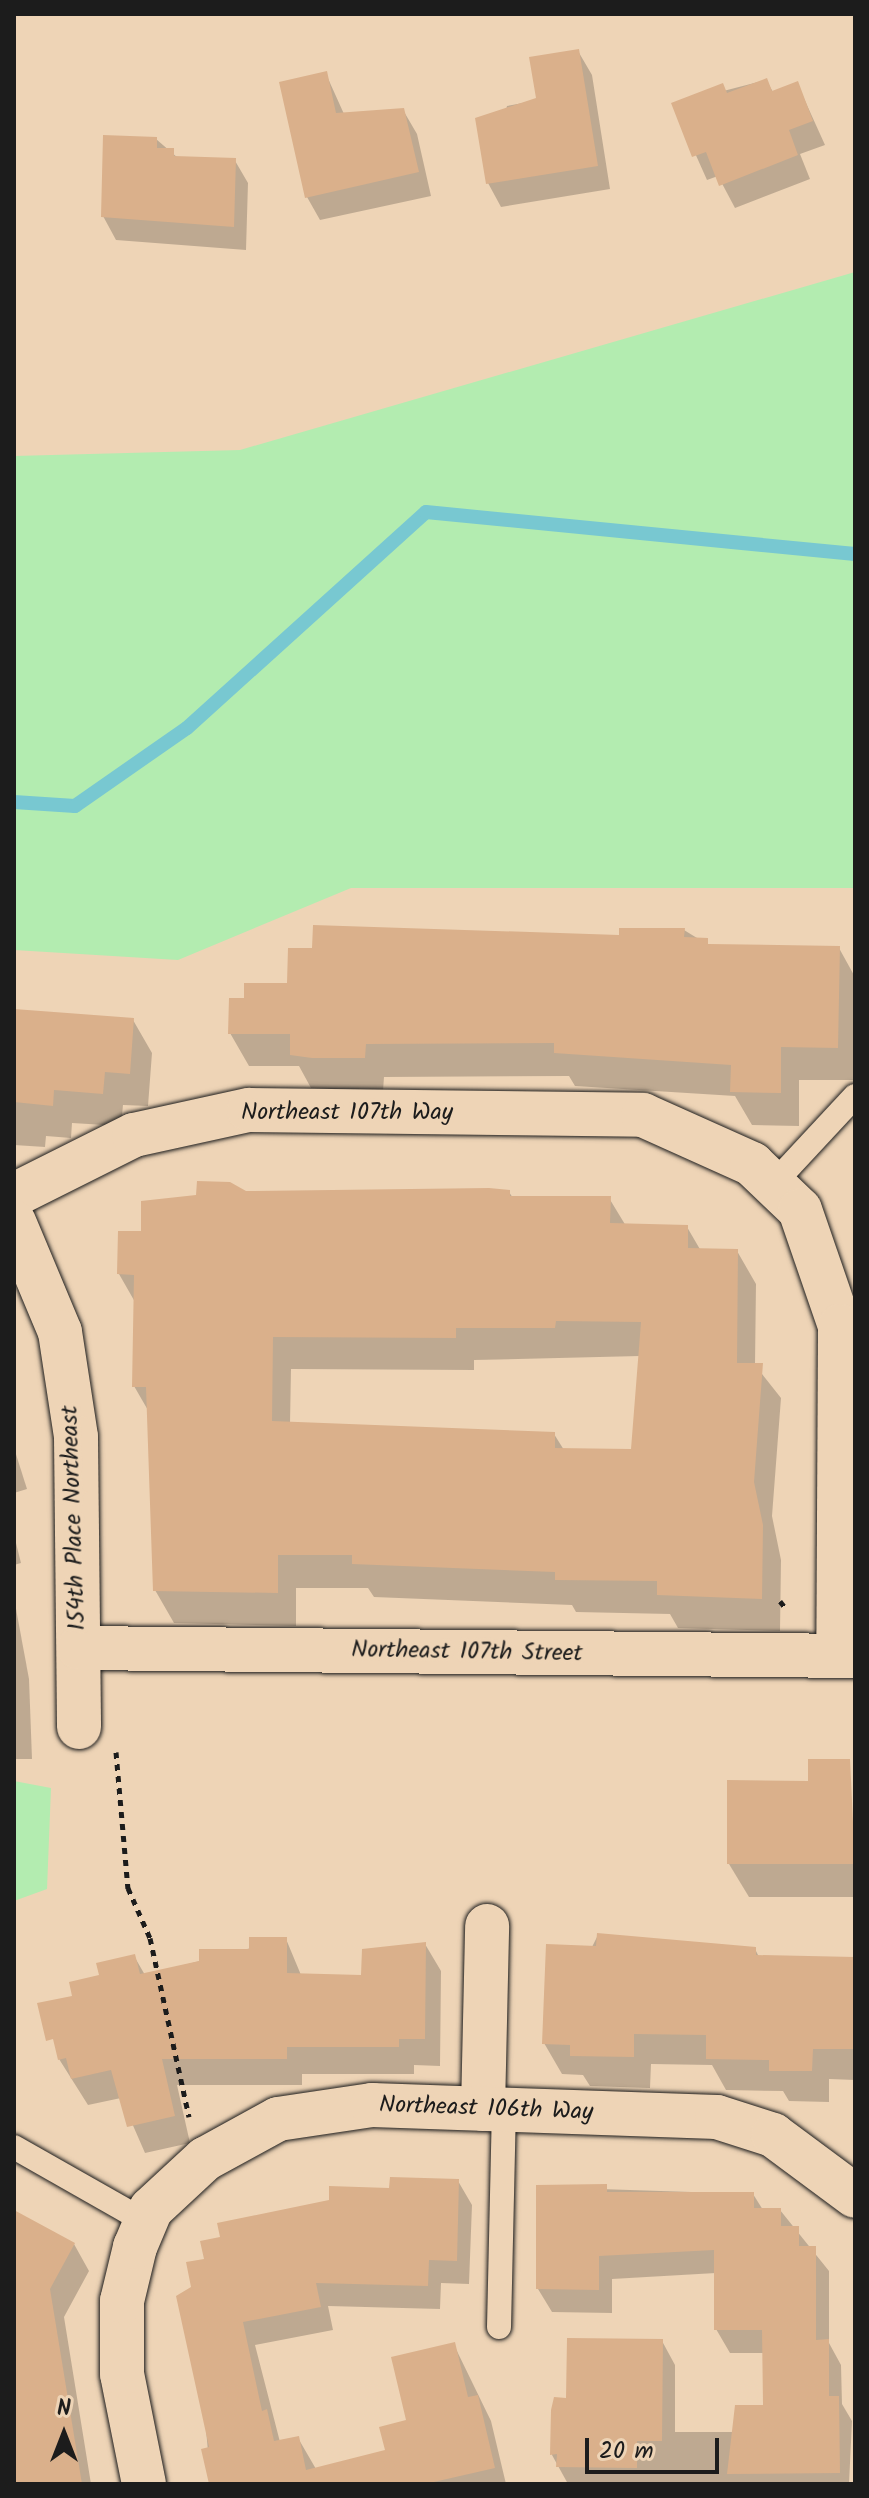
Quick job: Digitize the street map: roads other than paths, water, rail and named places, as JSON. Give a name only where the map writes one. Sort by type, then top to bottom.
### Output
[{"type":"street","name":"Northeast 107th Way","points":[[14,1195],[134,1135],[249,1110],[643,1115],[693,1133],[776,1181]]},
{"type":"street","points":[[776,1181],[812,1237],[840,1326],[847,1656]]},
{"type":"street","name":"154th Place Northeast","points":[[14,1222],[60,1332],[74,1422],[79,1648],[97,1737]]},
{"type":"street","name":"Northeast 107th Street","points":[[79,1648],[847,1656]]},
{"type":"street","points":[[487,1926],[494,2110]]},
{"type":"street","name":"Northeast 106th Way","points":[[148,2215],[205,2159],[278,2119],[372,2105],[717,2117],[773,2135],[846,2187]]},
{"type":"street","points":[[144,2484],[122,2374],[122,2301],[148,2215]]},
{"type":"lane","points":[[776,1181],[855,1096]]},
{"type":"lane","points":[[494,2110],[499,2327]]},
{"type":"lane","points":[[14,2147],[148,2215]]},
{"type":"waterway","points":[[14,802],[75,806],[187,728],[426,512],[855,554]]}]
